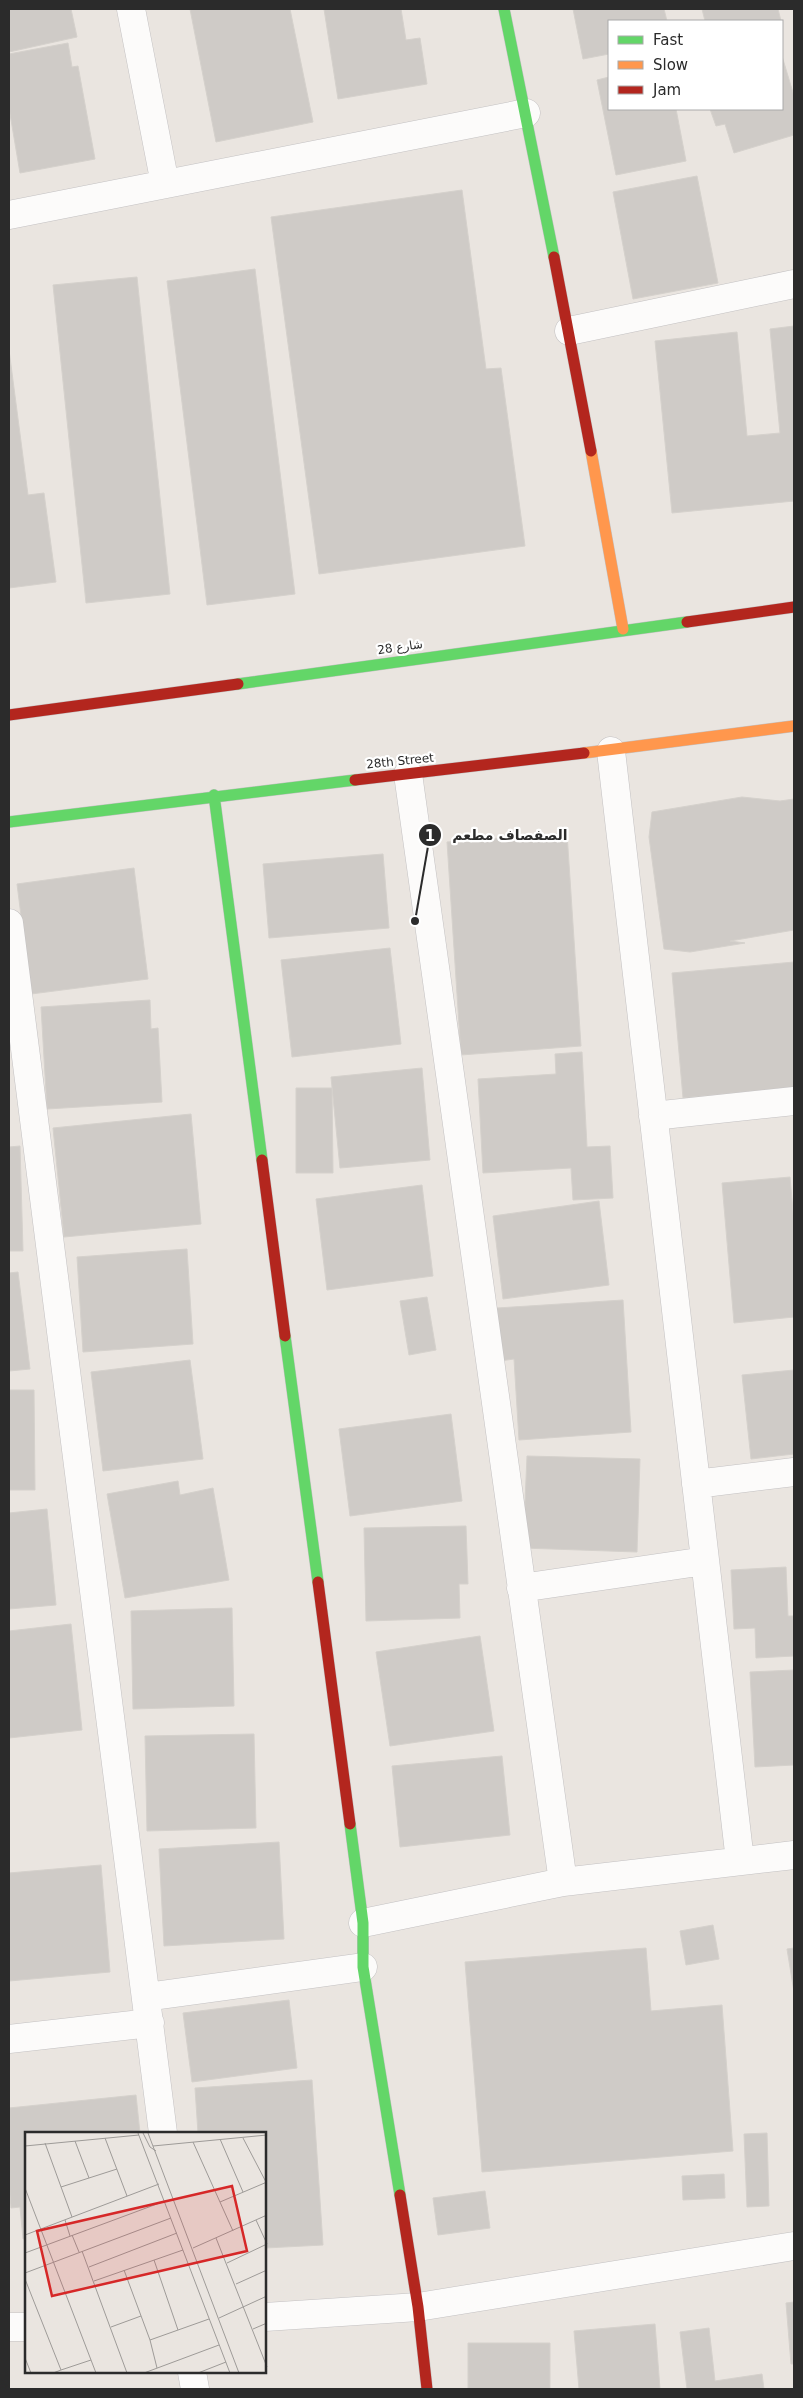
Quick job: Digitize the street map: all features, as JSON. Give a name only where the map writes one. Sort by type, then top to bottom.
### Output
[{"type":"street","points":[[131,9],[164,184]]},
{"type":"street","points":[[504,9],[569,331],[623,629]]},
{"type":"street","points":[[9,215],[526,113]]},
{"type":"street","points":[[569,331],[794,284]]},
{"type":"street","name":"شارع 28","points":[[9,715],[623,629],[794,607]]},
{"type":"street","name":"28th Street","points":[[9,822],[214,795],[611,751],[794,726]]},
{"type":"street","points":[[611,751],[740,1861]]},
{"type":"street","points":[[408,774],[563,1882]]},
{"type":"street","points":[[214,795],[363,1923],[362,1967],[418,2307],[427,2389]]},
{"type":"street","points":[[9,922],[163,2132]]},
{"type":"street","points":[[653,1116],[794,1100]]},
{"type":"street","points":[[696,1484],[794,1472]]},
{"type":"street","points":[[521,1588],[705,1561]]},
{"type":"street","points":[[363,1923],[563,1882],[794,1855]]},
{"type":"street","points":[[9,2039],[362,1967]]},
{"type":"street","points":[[266,2317],[418,2307],[794,2246]]},
{"type":"street","points":[[9,2327],[25,2327]]},
{"type":"street","points":[[192,2373],[195,2389]]},
{"type":"building","points":[[9,9],[71,9],[77,37],[9,52]]},
{"type":"building","points":[[190,9],[290,9],[313,122],[216,142]]},
{"type":"building","points":[[324,9],[401,9],[406,40],[420,38],[427,84],[338,99]]},
{"type":"building","points":[[573,9],[664,9],[667,20],[608,20],[608,54],[583,59]]},
{"type":"building","points":[[702,9],[778,9],[781,20],[705,20]]},
{"type":"building","points":[[68,43],[72,67],[78,66],[95,159],[20,173],[9,108],[9,54]]},
{"type":"building","points":[[783,59],[794,96],[794,135],[734,153],[725,124],[716,126],[710,110],[783,110]]},
{"type":"building","points":[[608,77],[608,110],[676,110],[686,161],[616,175],[597,80]]},
{"type":"building","points":[[697,176],[718,283],[633,299],[613,192]]},
{"type":"building","points":[[462,190],[486,369],[501,368],[525,546],[319,574],[271,217]]},
{"type":"building","points":[[255,269],[295,594],[207,605],[167,281]]},
{"type":"building","points":[[137,277],[170,594],[86,603],[53,285]]},
{"type":"building","points":[[794,326],[794,501],[672,513],[655,341],[737,332],[747,436],[780,433],[770,329]]},
{"type":"building","points":[[9,350],[28,495],[44,493],[56,582],[9,588]]},
{"type":"building","points":[[742,797],[780,801],[794,799],[794,930],[730,941],[745,943],[690,952],[664,949],[649,837],[652,812]]},
{"type":"building","points":[[567,833],[581,1046],[461,1055],[447,842]]},
{"type":"building","points":[[383,854],[389,928],[269,938],[263,864]]},
{"type":"building","points":[[134,868],[148,979],[31,994],[17,884]]},
{"type":"building","points":[[390,948],[401,1044],[292,1057],[281,960]]},
{"type":"building","points":[[794,962],[794,1087],[683,1098],[672,973]]},
{"type":"building","points":[[150,1000],[151,1029],[158,1028],[162,1102],[47,1109],[41,1007]]},
{"type":"building","points":[[582,1052],[587,1147],[610,1146],[613,1198],[573,1200],[571,1168],[483,1173],[478,1079],[556,1074],[555,1054]]},
{"type":"building","points":[[422,1068],[430,1160],[340,1168],[331,1077]]},
{"type":"building","points":[[296,1088],[332,1088],[333,1173],[296,1173]]},
{"type":"building","points":[[191,1114],[201,1224],[64,1237],[53,1128]]},
{"type":"building","points":[[20,1146],[23,1251],[9,1251],[9,1147]]},
{"type":"building","points":[[790,1177],[794,1223],[794,1317],[734,1323],[722,1183]]},
{"type":"building","points":[[422,1185],[433,1276],[327,1290],[316,1199]]},
{"type":"building","points":[[599,1201],[609,1285],[503,1299],[493,1216]]},
{"type":"building","points":[[187,1249],[193,1344],[83,1352],[77,1257]]},
{"type":"building","points":[[18,1272],[30,1369],[9,1371],[9,1273]]},
{"type":"building","points":[[427,1297],[436,1350],[409,1355],[400,1301]]},
{"type":"building","points":[[623,1300],[631,1432],[519,1440],[514,1359],[500,1361],[497,1308]]},
{"type":"building","points":[[190,1360],[203,1459],[103,1471],[91,1372]]},
{"type":"building","points":[[794,1370],[794,1454],[751,1459],[742,1375]]},
{"type":"building","points":[[9,1390],[34,1390],[35,1490],[9,1490]]},
{"type":"building","points":[[451,1414],[462,1501],[350,1516],[339,1429]]},
{"type":"building","points":[[527,1456],[640,1459],[637,1552],[523,1548]]},
{"type":"building","points":[[178,1481],[180,1495],[213,1488],[229,1580],[125,1598],[107,1494]]},
{"type":"building","points":[[47,1509],[56,1605],[9,1609],[9,1513]]},
{"type":"building","points":[[466,1526],[468,1584],[459,1584],[460,1618],[366,1621],[364,1528]]},
{"type":"building","points":[[786,1567],[788,1616],[794,1616],[794,1656],[756,1658],[755,1628],[734,1629],[731,1570]]},
{"type":"building","points":[[232,1608],[234,1706],[133,1709],[131,1611]]},
{"type":"building","points":[[71,1624],[82,1730],[9,1738],[9,1631]]},
{"type":"building","points":[[480,1636],[494,1731],[390,1746],[376,1652]]},
{"type":"building","points":[[794,1670],[794,1765],[755,1767],[750,1672]]},
{"type":"building","points":[[254,1734],[256,1828],[147,1831],[145,1736]]},
{"type":"building","points":[[502,1756],[510,1835],[400,1847],[392,1766]]},
{"type":"building","points":[[279,1842],[284,1939],[164,1946],[159,1849]]},
{"type":"building","points":[[101,1865],[110,1972],[9,1981],[9,1873]]},
{"type":"building","points":[[713,1925],[719,1959],[686,1965],[680,1931]]},
{"type":"building","points":[[646,1948],[651,2011],[722,2005],[733,2151],[482,2172],[465,1962]]},
{"type":"building","points":[[794,1948],[794,1992],[787,1949]]},
{"type":"building","points":[[289,2000],[297,2068],[192,2082],[183,2013]]},
{"type":"building","points":[[312,2080],[323,2245],[266,2248],[266,2132],[198,2132],[195,2088]]},
{"type":"building","points":[[136,2095],[140,2132],[25,2132],[25,2238],[23,2239],[20,2207],[11,2208],[9,2108]]},
{"type":"building","points":[[767,2133],[769,2206],[747,2207],[744,2134]]},
{"type":"building","points":[[724,2174],[725,2198],[683,2200],[682,2176]]},
{"type":"building","points":[[485,2191],[490,2228],[438,2235],[433,2198]]},
{"type":"building","points":[[794,2302],[794,2364],[791,2364],[786,2303]]},
{"type":"building","points":[[655,2324],[660,2389],[579,2389],[574,2331]]},
{"type":"building","points":[[709,2328],[715,2381],[762,2374],[764,2389],[687,2389],[680,2332]]},
{"type":"building","points":[[468,2343],[550,2343],[550,2389],[468,2389]]},
{"type":"traffic: fast","points":[[504,9],[554,257]]},
{"type":"traffic: fast","points":[[238,684],[687,622]]},
{"type":"traffic: fast","points":[[9,822],[355,780]]},
{"type":"traffic: fast","points":[[214,795],[262,1160]]},
{"type":"traffic: fast","points":[[285,1336],[318,1582]]},
{"type":"traffic: fast","points":[[350,1824],[363,1923],[363,1967],[400,2195]]},
{"type":"traffic: slow","points":[[591,451],[623,629]]},
{"type":"traffic: slow","points":[[584,753],[794,726]]},
{"type":"traffic: jam","points":[[554,257],[591,451]]},
{"type":"traffic: jam","points":[[687,622],[794,607]]},
{"type":"traffic: jam","points":[[9,715],[238,684]]},
{"type":"traffic: jam","points":[[355,780],[584,753]]},
{"type":"traffic: jam","points":[[262,1160],[285,1336]]},
{"type":"traffic: jam","points":[[318,1582],[350,1824]]},
{"type":"traffic: jam","points":[[400,2195],[418,2307],[427,2389]]},
{"type":"place","name":"الصفصاف مطعم","points":[[415,921]]}]
